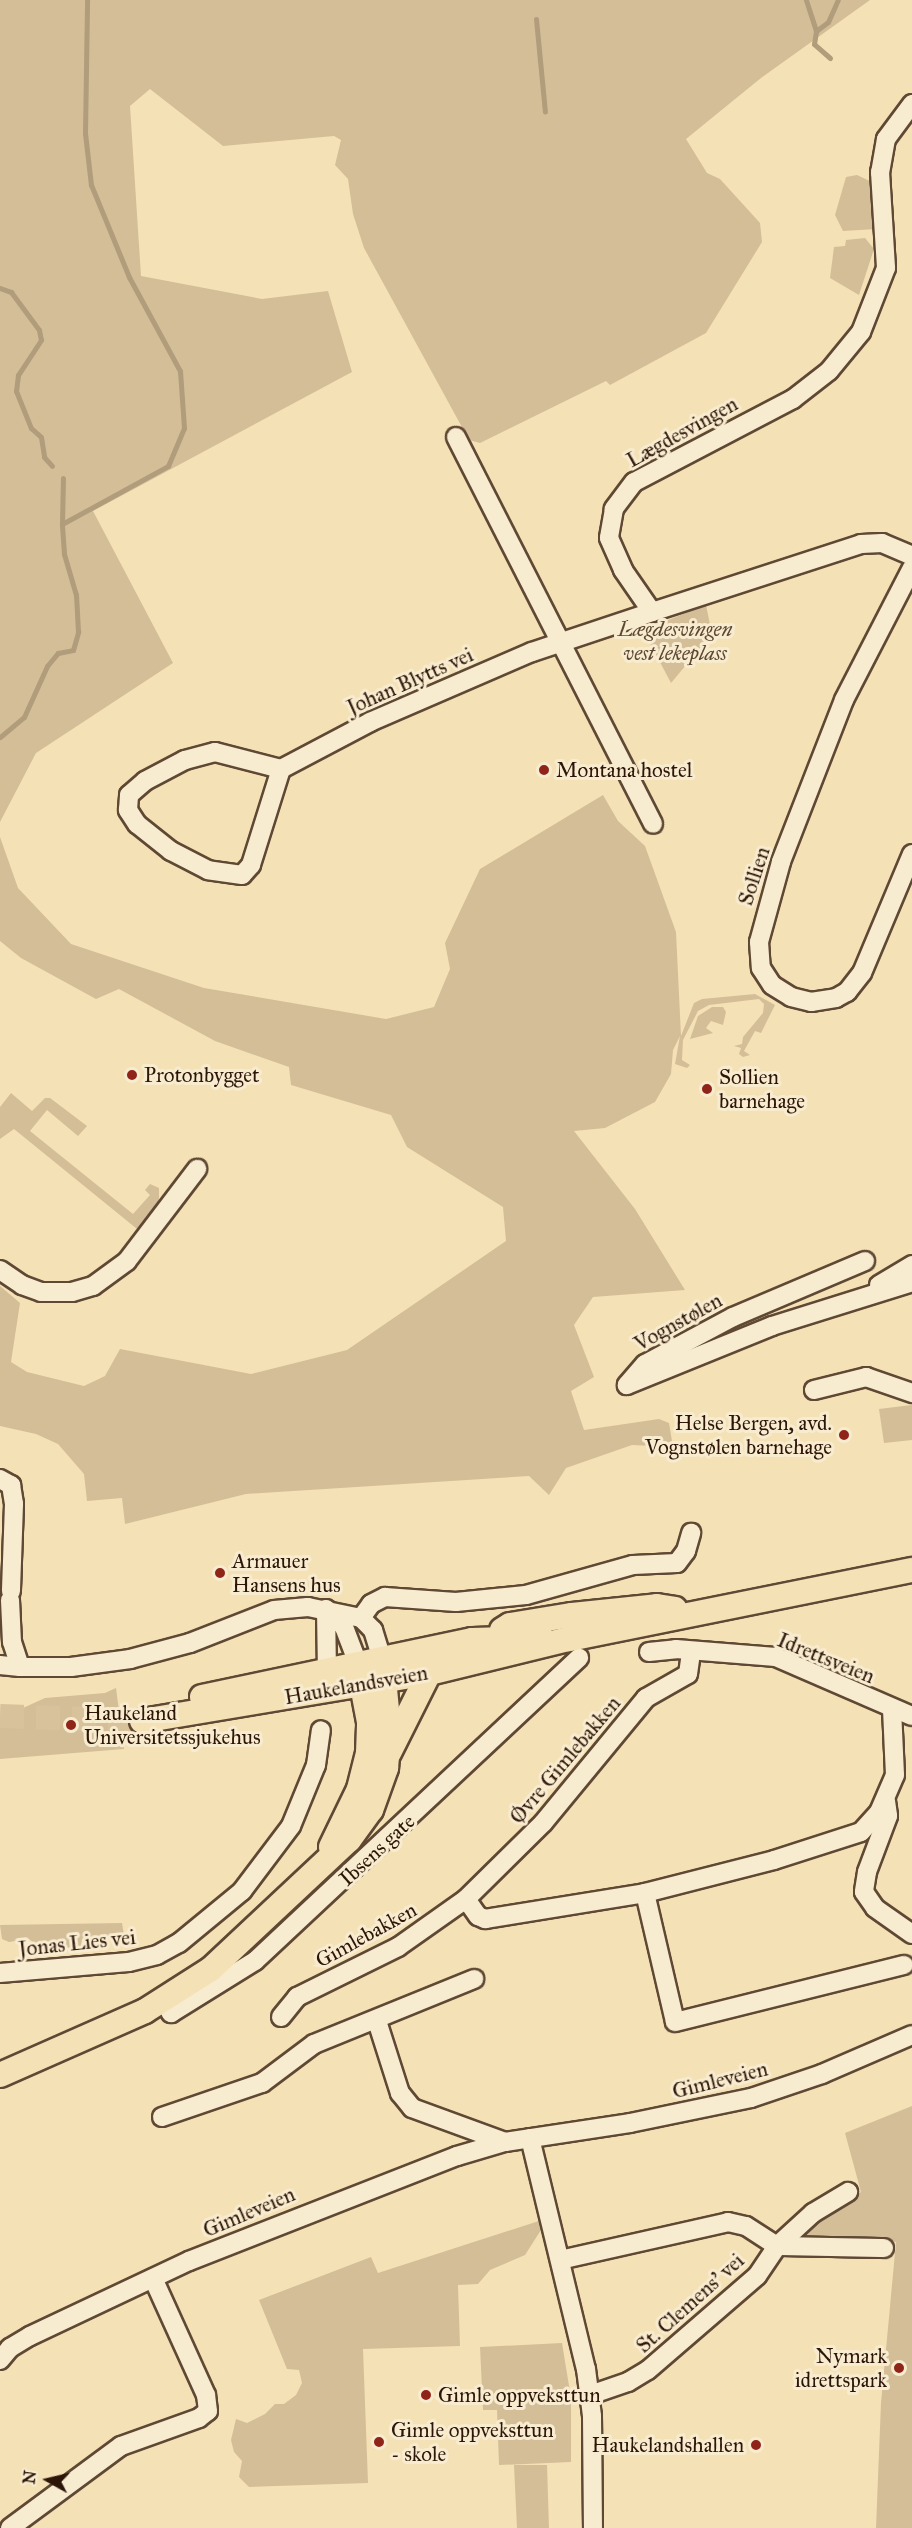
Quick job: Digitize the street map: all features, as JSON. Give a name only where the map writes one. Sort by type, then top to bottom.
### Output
[{"type":"main road","name":"Haukelandsveien","points":[[695,1612],[657,1606],[572,1615],[510,1625],[491,1637],[371,1672],[142,1715],[327,1670],[371,1672],[429,1673],[577,1644],[695,1612],[912,1570]]},
{"type":"main road","name":"Haukelandsveien","points":[[491,1637],[577,1644]]},
{"type":"main road","name":"Ibsens gate","points":[[0,2075],[164,2000],[244,1943],[325,1860],[349,1840],[371,1810],[388,1756],[371,1672]]},
{"type":"main road","name":"Ibsens gate","points":[[325,1860],[359,1789],[366,1764],[371,1672]]},
{"type":"main road","points":[[388,1756],[429,1673]]},
{"type":"street","name":"Lægdesvingen","points":[[652,612],[614,554],[609,538],[614,509],[634,482],[811,387],[855,340],[870,314],[886,268],[880,172],[886,139],[912,104]]},
{"type":"street","points":[[456,437],[653,824]]},
{"type":"street","points":[[652,612],[861,544],[882,543],[912,556]]},
{"type":"street","name":"Sollien","points":[[912,568],[844,700],[782,862],[759,942],[761,968],[772,985],[791,997],[811,1002],[836,998],[847,992],[862,973],[912,854]]},
{"type":"street","name":"Johan Blytts vei","points":[[281,770],[370,722],[560,641],[652,612]]},
{"type":"street","points":[[208,752],[281,770],[251,865],[242,875],[208,870],[171,852],[137,824],[128,810],[128,799],[135,787],[162,770],[208,752]]},
{"type":"street","points":[[0,1270],[22,1285],[41,1292],[72,1292],[93,1286],[127,1262],[197,1169]]},
{"type":"street","name":"Vognstølen","points":[[866,1262],[733,1317],[645,1364],[627,1385],[772,1326],[912,1282]]},
{"type":"street","name":"Vognstølen","points":[[870,1295],[885,1280],[912,1265]]},
{"type":"street","points":[[814,1390],[866,1377],[912,1393]]},
{"type":"street","points":[[0,1479],[11,1485],[14,1504],[12,1642],[20,1667]]},
{"type":"street","points":[[0,1665],[71,1667],[130,1659],[190,1642],[274,1610],[326,1609],[362,1618],[371,1604],[385,1597],[449,1602],[526,1595],[622,1567],[670,1565],[682,1560],[691,1533]]},
{"type":"street","name":"Haukelandsveien","points":[[326,1609],[344,1627],[371,1672]]},
{"type":"street","name":"Haukelandsveien","points":[[326,1609],[327,1670]]},
{"type":"street","name":"Haukelandsveien","points":[[362,1618],[373,1630],[371,1672]]},
{"type":"street","name":"Ibsens gate","points":[[164,2000],[171,2013],[255,1961],[577,1644]]},
{"type":"street","name":"Idrettsveien","points":[[649,1652],[776,1657],[912,1716]]},
{"type":"street","name":"Øvre Gimlebakken","points":[[466,1899],[537,1830],[639,1706],[688,1674],[691,1652]]},
{"type":"street","points":[[466,1899],[478,1916],[485,1918],[645,1893],[774,1860],[861,1832],[886,1799],[895,1775],[892,1709]]},
{"type":"street","name":"Jonas Lies vei","points":[[0,1974],[129,1962],[157,1955],[179,1943],[242,1891],[291,1826],[316,1765],[321,1730]]},
{"type":"street","points":[[886,1799],[888,1816],[867,1872],[864,1892],[875,1908],[912,1934]]},
{"type":"street","points":[[645,1893],[675,2022],[904,1965]]},
{"type":"street","name":"Gimlebakken","points":[[299,2042],[276,2014],[297,1997],[398,1947],[466,1899]]},
{"type":"street","points":[[162,2117],[262,2083],[299,2042],[357,2025],[377,2022],[474,1979]]},
{"type":"street","points":[[377,2022],[400,2093],[412,2108],[505,2142]]},
{"type":"street","name":"Gimleveien","points":[[0,2360],[10,2348],[30,2336],[153,2277],[370,2187],[505,2142],[649,2120],[751,2098],[822,2074],[912,2035]]},
{"type":"street","points":[[530,2138],[590,2395],[593,2528]]},
{"type":"street","points":[[777,2246],[813,2213],[848,2192]]},
{"type":"street","points":[[560,2260],[728,2222],[746,2226],[777,2246],[884,2248]]},
{"type":"street","name":"St. Clemens' vei","points":[[590,2395],[621,2385],[648,2370],[758,2276],[777,2246]]},
{"type":"street","points":[[10,2528],[121,2446],[199,2418],[208,2411],[206,2395],[153,2277]]},
{"type":"green space","points":[[0,0],[870,0],[761,78],[686,139],[707,173],[720,179],[760,223],[762,242],[706,333],[610,385],[606,381],[480,443],[469,440],[364,248],[353,214],[348,179],[335,165],[341,140],[334,136],[223,146],[150,89],[130,106],[141,276],[262,299],[328,291],[352,372],[93,511],[173,663],[36,753],[0,822]]},
{"type":"green space","points":[[857,175],[876,184],[876,229],[843,231],[835,215],[846,177]]},
{"type":"green space","points":[[865,238],[874,249],[859,295],[830,278],[834,247],[845,246],[846,240]]},
{"type":"green space","name":"Lægdesvingen vest lekeplass","points":[[706,605],[712,634],[671,683],[643,630]]},
{"type":"green space","points":[[603,795],[618,821],[645,846],[676,932],[681,1036],[694,1003],[702,999],[755,994],[775,1005],[761,1033],[755,1031],[744,1051],[750,1055],[743,1057],[739,1054],[741,1048],[734,1046],[742,1044],[743,1037],[763,1013],[764,1004],[759,999],[709,1005],[698,1011],[683,1040],[682,1060],[690,1065],[687,1068],[675,1064],[680,1036],[673,1050],[671,1074],[655,1102],[605,1128],[574,1131],[635,1209],[685,1290],[593,1297],[574,1325],[594,1377],[571,1391],[584,1430],[659,1419],[669,1423],[673,1447],[632,1445],[566,1468],[549,1495],[529,1476],[246,1494],[125,1524],[122,1498],[87,1501],[84,1474],[58,1444],[36,1434],[0,1426],[0,1286],[20,1303],[11,1362],[27,1372],[84,1386],[105,1376],[120,1349],[251,1374],[347,1350],[506,1241],[503,1207],[407,1147],[391,1115],[291,1085],[289,1067],[215,1041],[119,989],[96,999],[21,958],[0,941],[0,837],[18,888],[71,944],[204,988],[386,1019],[434,1007],[450,969],[445,943],[480,869]]},
{"type":"green space","points":[[712,1007],[723,1007],[726,1012],[723,1025],[711,1021],[706,1028],[713,1033],[690,1039],[698,1016]]},
{"type":"green space","points":[[11,1093],[32,1111],[45,1098],[50,1098],[87,1126],[78,1136],[47,1110],[30,1131],[133,1214],[150,1195],[145,1190],[150,1184],[159,1188],[159,1202],[142,1233],[14,1129],[0,1139],[0,1107]]},
{"type":"green space","points":[[912,1405],[912,1440],[884,1443],[879,1409]]},
{"type":"green space","points":[[116,1688],[124,1749],[0,1759],[0,1723],[12,1713],[45,1698],[105,1693]]},
{"type":"green space","points":[[122,1923],[124,1935],[82,1939],[81,1947],[58,1948],[50,1943],[42,1950],[29,1939],[9,1942],[2,1939],[0,1925]]},
{"type":"green space","points":[[912,2106],[912,2528],[876,2528],[881,2403],[896,2242],[856,2236],[802,2237],[804,2226],[861,2192],[845,2133]]},
{"type":"green space","points":[[542,2220],[541,2230],[525,2255],[490,2270],[478,2284],[458,2285],[460,2346],[363,2349],[368,2483],[249,2487],[239,2477],[242,2461],[234,2452],[231,2440],[236,2419],[247,2423],[265,2414],[275,2404],[284,2404],[296,2395],[302,2383],[299,2370],[287,2369],[259,2300],[371,2257],[378,2273]]},
{"type":"green space","points":[[562,2343],[571,2398],[571,2462],[499,2465],[497,2410],[483,2410],[480,2347]]},
{"type":"green space","points":[[514,2465],[547,2465],[549,2528],[517,2528]]},
{"type":"waterway","points":[[0,737],[24,717],[47,666],[58,653],[73,650],[78,632],[76,595],[64,554],[62,524],[168,466],[184,428],[180,371],[129,277],[91,185],[85,133],[87,0]]},
{"type":"waterway","points":[[806,0],[816,31]]},
{"type":"waterway","points":[[830,58],[814,44],[816,31],[828,22],[838,0]]},
{"type":"waterway","points":[[536,19],[545,112]]},
{"type":"waterway","points":[[0,288],[11,292],[39,330],[41,340],[18,375],[16,391],[31,428],[41,437],[44,457],[52,466]]},
{"type":"waterway","points":[[62,524],[63,478]]},
{"type":"tunnel","points":[[0,1716],[142,1721]]},
{"type":"place","name":"Montana hostel","points":[[544,770]]},
{"type":"place","name":"Protonbygget","points":[[132,1075]]},
{"type":"place","name":"Sollien barnehage","points":[[707,1089]]},
{"type":"place","name":"Helse Bergen, avd. Vognstølen barnehage","points":[[844,1435]]},
{"type":"place","name":"Armauer Hansens hus","points":[[220,1573]]},
{"type":"place","name":"Haukeland Universitetssjukehus","points":[[71,1725]]},
{"type":"place","name":"Nymark idrettspark","points":[[899,2368]]},
{"type":"place","name":"Gimle oppveksttun","points":[[426,2395]]},
{"type":"place","name":"Gimle oppveksttun - skole","points":[[379,2442]]},
{"type":"place","name":"Haukelandshallen","points":[[756,2445]]}]
